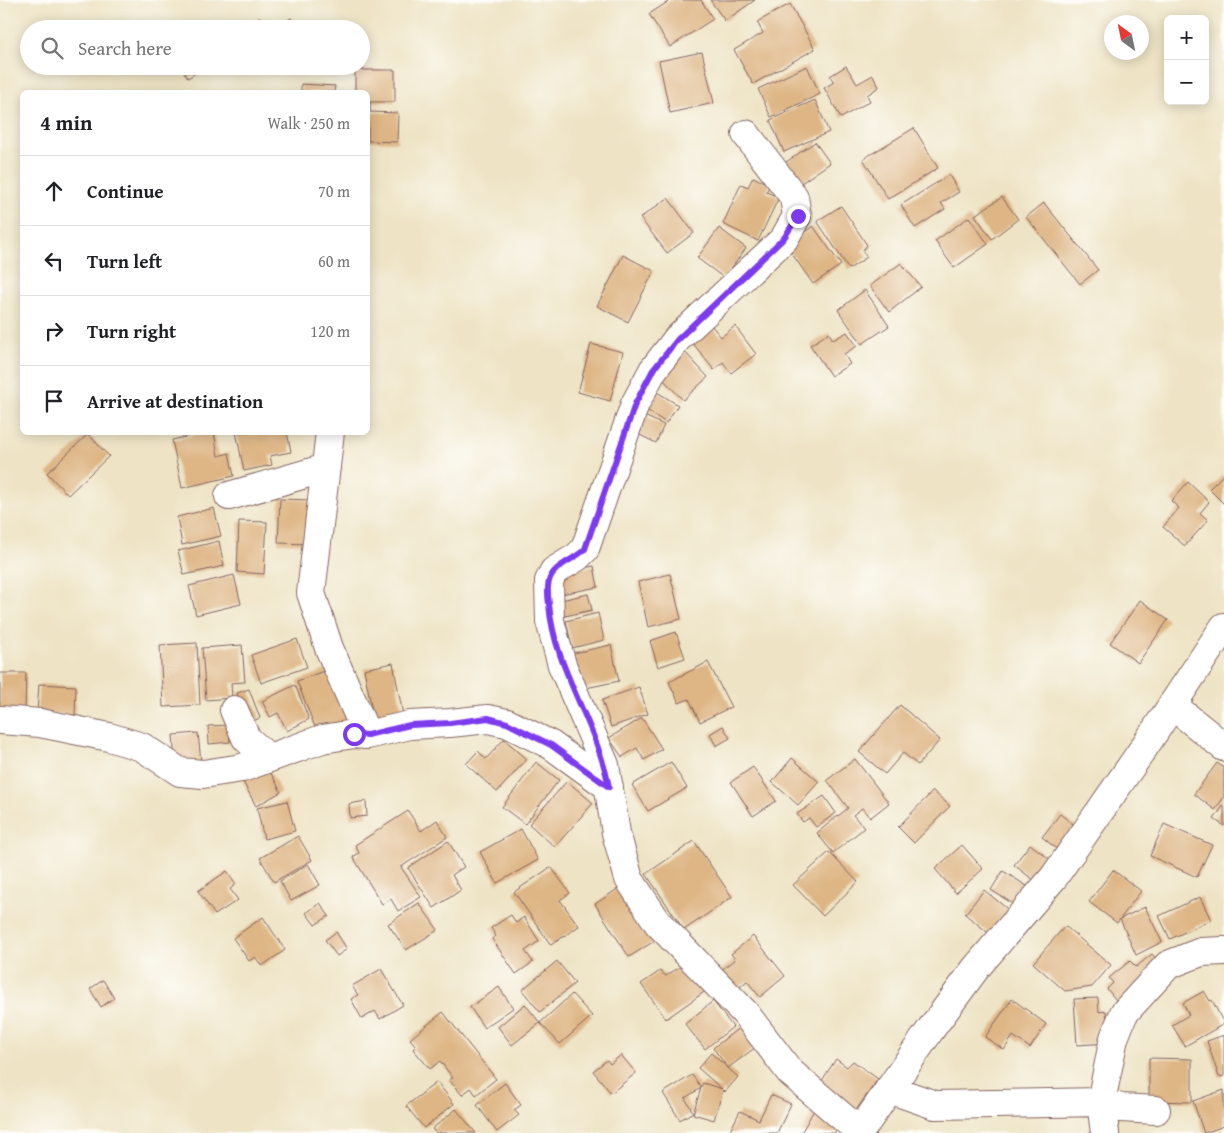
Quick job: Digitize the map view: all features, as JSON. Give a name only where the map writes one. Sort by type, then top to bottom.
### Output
[{"type":"street","points":[[746,134],[794,197],[798,216],[784,238],[677,340],[653,370],[635,404],[585,549],[577,557],[554,571],[549,581],[550,621],[562,665],[605,765],[623,862],[634,887],[658,923],[745,1014],[790,1072],[859,1132],[976,968],[1054,877],[1224,627]]},
{"type":"street","points":[[330,435],[311,593],[329,648],[367,735]]},
{"type":"street","points":[[229,496],[326,468]]},
{"type":"street","points":[[1172,705],[1224,747]]},
{"type":"street","points":[[234,710],[246,738],[267,758]]},
{"type":"street","points":[[0,720],[40,723],[109,737],[142,747],[180,772],[203,774],[242,768],[322,739],[354,734],[367,735],[410,725],[450,723],[488,718],[525,731],[551,745],[609,787]]},
{"type":"street","points":[[1105,1133],[1101,1102],[1114,1038],[1124,1013],[1168,966],[1201,952],[1224,951]]},
{"type":"street","points":[[889,1089],[935,1105],[1101,1102],[1121,1108],[1156,1110]]},
{"type":"building","points":[[671,0],[701,0],[713,19],[670,47],[649,14]]},
{"type":"building","points":[[710,0],[755,0],[725,21]]},
{"type":"building","points":[[790,4],[815,49],[753,84],[734,50],[763,33],[757,22]]},
{"type":"building","points":[[702,52],[714,103],[670,113],[659,61]]},
{"type":"building","points":[[807,66],[820,94],[771,117],[758,89]]},
{"type":"building","points":[[846,66],[857,84],[873,75],[879,87],[867,95],[870,101],[841,118],[824,88],[834,82],[830,76]]},
{"type":"building","points":[[370,70],[395,70],[395,102],[370,102],[370,90],[355,90],[355,75],[370,75]]},
{"type":"building","points":[[301,84],[335,86],[334,90],[301,90]]},
{"type":"building","points":[[815,100],[829,132],[784,152],[770,120]]},
{"type":"building","points":[[370,112],[398,113],[397,142],[370,141]]},
{"type":"building","points":[[914,128],[938,168],[888,199],[863,159]]},
{"type":"building","points":[[815,142],[830,163],[794,188],[779,167]]},
{"type":"building","points":[[949,175],[959,192],[941,203],[945,209],[915,228],[901,205]]},
{"type":"building","points":[[753,177],[770,185],[766,192],[779,197],[758,241],[723,224],[741,184],[748,187]]},
{"type":"building","points":[[1002,197],[1018,219],[992,239],[975,215]]},
{"type":"building","points":[[668,198],[694,233],[667,253],[640,218]]},
{"type":"building","points":[[1044,203],[1098,270],[1080,284],[1026,217]]},
{"type":"building","points":[[841,206],[867,245],[862,251],[867,257],[849,269],[817,221]]},
{"type":"building","points":[[969,217],[988,244],[954,268],[935,241]]},
{"type":"building","points":[[813,226],[841,265],[813,284],[786,245]]},
{"type":"building","points":[[719,228],[746,248],[724,278],[697,258]]},
{"type":"building","points":[[623,255],[654,271],[628,322],[597,306]]},
{"type":"building","points":[[901,263],[921,287],[889,312],[870,286]]},
{"type":"building","points":[[865,290],[889,326],[862,344],[838,310]]},
{"type":"building","points":[[711,325],[721,337],[735,326],[756,354],[731,373],[723,362],[714,370],[691,341]]},
{"type":"building","points":[[847,332],[857,346],[844,354],[850,364],[831,376],[810,345],[829,333],[833,340]]},
{"type":"building","points":[[591,344],[623,352],[610,401],[578,392]]},
{"type":"building","points":[[683,350],[708,377],[683,400],[658,374]]},
{"type":"building","points":[[652,389],[678,405],[666,423],[641,406]]},
{"type":"building","points":[[642,415],[664,425],[656,443],[634,432]]},
{"type":"building","points":[[87,435],[109,456],[68,495],[47,473]]},
{"type":"building","points":[[194,435],[214,435],[218,456],[229,453],[234,476],[182,488],[172,440]]},
{"type":"building","points":[[237,435],[288,435],[291,452],[270,456],[272,465],[244,471]]},
{"type":"building","points":[[1224,474],[1224,504],[1209,489]]},
{"type":"building","points":[[1188,482],[1209,502],[1200,513],[1208,520],[1185,546],[1163,527],[1179,508],[1171,501]]},
{"type":"building","points":[[280,499],[312,500],[309,544],[278,543]]},
{"type":"building","points":[[214,508],[221,536],[182,545],[177,517]]},
{"type":"building","points":[[239,521],[267,522],[264,574],[237,572]]},
{"type":"building","points":[[219,541],[224,566],[184,575],[178,551]]},
{"type":"building","points":[[594,566],[598,587],[562,594],[558,573]]},
{"type":"building","points":[[670,574],[681,619],[648,627],[638,582]]},
{"type":"building","points":[[234,575],[241,604],[196,615],[189,586]]},
{"type":"building","points":[[588,594],[592,610],[565,616],[561,600]]},
{"type":"building","points":[[1140,600],[1168,620],[1138,663],[1110,643]]},
{"type":"building","points":[[598,613],[604,640],[572,648],[566,621]]},
{"type":"building","points":[[676,632],[685,658],[658,667],[650,641]]},
{"type":"building","points":[[297,639],[307,667],[261,683],[251,655]]},
{"type":"building","points":[[197,643],[200,705],[163,707],[160,645]]},
{"type":"building","points":[[242,645],[245,682],[231,683],[232,698],[206,700],[202,648]]},
{"type":"building","points":[[611,645],[619,681],[581,689],[574,653]]},
{"type":"building","points":[[708,662],[731,707],[700,722],[689,699],[679,703],[669,682]]},
{"type":"building","points":[[393,663],[403,715],[374,721],[364,669]]},
{"type":"building","points":[[329,669],[350,722],[318,735],[297,681]]},
{"type":"building","points":[[0,673],[26,673],[25,711],[0,710]]},
{"type":"building","points":[[39,684],[76,686],[75,715],[37,713]]},
{"type":"building","points":[[295,685],[309,719],[287,731],[278,713],[270,717],[262,701]]},
{"type":"building","points":[[639,687],[648,714],[611,727],[602,700]]},
{"type":"building","points":[[249,689],[260,718],[248,723],[237,693]]},
{"type":"building","points":[[900,705],[940,740],[918,765],[903,753],[885,774],[859,752]]},
{"type":"building","points":[[642,718],[662,749],[644,760],[637,748],[622,757],[609,738]]},
{"type":"building","points":[[229,725],[230,742],[209,744],[208,726]]},
{"type":"building","points":[[723,726],[730,738],[716,746],[710,734]]},
{"type":"building","points":[[198,733],[201,762],[175,764],[173,735]]},
{"type":"building","points":[[504,739],[527,759],[497,792],[466,764],[478,751],[486,759]]},
{"type":"building","points":[[792,758],[819,782],[798,805],[772,782]]},
{"type":"building","points":[[855,759],[889,803],[870,818],[862,808],[853,815],[864,828],[833,853],[817,833],[848,808],[827,780]]},
{"type":"building","points":[[536,762],[559,780],[525,824],[502,807]]},
{"type":"building","points":[[671,762],[687,788],[648,811],[632,785]]},
{"type":"building","points":[[1217,763],[1224,768],[1224,797],[1215,810],[1194,794]]},
{"type":"building","points":[[267,766],[281,792],[256,806],[242,780]]},
{"type":"building","points":[[753,767],[776,801],[753,816],[731,782]]},
{"type":"building","points":[[567,781],[593,803],[555,847],[529,824]]},
{"type":"building","points":[[933,791],[950,806],[914,843],[898,827]]},
{"type":"building","points":[[824,796],[836,813],[816,827],[809,818],[803,822],[797,814]]},
{"type":"building","points":[[287,801],[295,831],[264,839],[257,808]]},
{"type":"building","points":[[366,801],[367,816],[350,818],[349,804]]},
{"type":"building","points":[[1224,805],[1224,826],[1214,819]]},
{"type":"building","points":[[408,811],[421,831],[437,820],[447,837],[401,867],[421,897],[398,911],[391,899],[382,904],[353,857],[359,853],[355,845]]},
{"type":"building","points":[[1060,814],[1081,830],[1063,854],[1042,837]]},
{"type":"building","points":[[1164,824],[1212,845],[1197,877],[1150,856]]},
{"type":"building","points":[[521,829],[538,860],[497,883],[480,852]]},
{"type":"building","points":[[298,836],[312,860],[274,882],[260,858]]},
{"type":"building","points":[[448,841],[464,867],[452,875],[461,890],[434,908],[408,868]]},
{"type":"building","points":[[694,841],[732,897],[684,930],[646,874]]},
{"type":"building","points":[[1030,844],[1056,864],[1040,885],[1014,865]]},
{"type":"building","points":[[962,845],[983,869],[956,893],[935,869]]},
{"type":"building","points":[[829,852],[858,882],[823,916],[793,885]]},
{"type":"building","points":[[308,864],[320,885],[291,901],[280,881]]},
{"type":"building","points":[[551,867],[570,893],[560,900],[579,926],[551,945],[514,892]]},
{"type":"building","points":[[1113,870],[1141,891],[1117,923],[1089,902]]},
{"type":"building","points":[[227,871],[236,884],[230,889],[238,900],[215,915],[198,891]]},
{"type":"building","points":[[1003,871],[1030,888],[1018,907],[991,890]]},
{"type":"building","points":[[622,886],[656,940],[629,957],[595,904]]},
{"type":"building","points":[[984,890],[1010,911],[991,935],[965,914]]},
{"type":"building","points":[[1200,897],[1211,920],[1170,939],[1159,916]]},
{"type":"building","points":[[320,903],[329,916],[315,925],[306,913]]},
{"type":"building","points":[[419,903],[438,930],[406,950],[388,924]]},
{"type":"building","points":[[1145,907],[1162,942],[1136,955],[1120,919]]},
{"type":"building","points":[[511,915],[516,923],[524,917],[539,941],[525,951],[533,962],[516,974],[492,939],[496,936],[491,928]]},
{"type":"building","points":[[263,917],[285,950],[262,966],[255,957],[249,961],[233,938]]},
{"type":"building","points":[[1065,926],[1111,965],[1092,987],[1065,991],[1033,963]]},
{"type":"building","points":[[336,932],[347,949],[337,956],[325,940]]},
{"type":"building","points":[[753,936],[785,976],[760,997],[747,981],[736,990],[720,971],[735,959],[731,954]]},
{"type":"building","points":[[1152,954],[1164,968],[1120,1005],[1107,989],[1113,983],[1109,978],[1130,961],[1136,967]]},
{"type":"building","points":[[557,961],[575,983],[540,1012],[522,990]]},
{"type":"building","points":[[687,962],[707,990],[666,1019],[641,984],[660,971],[666,976]]},
{"type":"building","points":[[381,969],[403,1005],[380,1019],[375,1011],[362,1019],[351,999],[358,995],[352,986]]},
{"type":"building","points":[[103,980],[114,998],[101,1007],[90,989]]},
{"type":"building","points":[[499,987],[513,1008],[484,1028],[470,1007]]},
{"type":"building","points":[[1204,991],[1210,1001],[1212,1000],[1224,1024],[1185,1046],[1172,1025],[1189,1015],[1183,1003]]},
{"type":"building","points":[[572,994],[592,1016],[560,1044],[540,1023]]},
{"type":"building","points":[[1098,998],[1099,1012],[1106,1011],[1109,1043],[1077,1045],[1074,999]]},
{"type":"building","points":[[1012,999],[1046,1024],[1030,1048],[1013,1036],[1004,1050],[985,1037]]},
{"type":"building","points":[[713,1001],[733,1027],[705,1049],[685,1024]]},
{"type":"building","points":[[525,1004],[540,1023],[512,1045],[498,1027]]},
{"type":"building","points":[[443,1012],[496,1079],[476,1095],[471,1088],[462,1095],[449,1080],[453,1078],[440,1061],[430,1069],[413,1049],[416,1046],[410,1039]]},
{"type":"building","points":[[744,1024],[760,1044],[728,1068],[713,1048]]},
{"type":"building","points":[[1224,1035],[1224,1076],[1219,1077],[1207,1041]]},
{"type":"building","points":[[711,1053],[738,1077],[725,1092],[723,1090],[714,1120],[693,1114],[701,1088],[685,1098],[693,1112],[680,1120],[663,1093],[692,1075],[701,1087],[703,1083],[722,1089],[698,1068]]},
{"type":"building","points":[[621,1055],[636,1073],[611,1093],[593,1071],[607,1060],[610,1064]]},
{"type":"building","points":[[1149,1058],[1192,1059],[1192,1102],[1149,1101]]},
{"type":"building","points":[[836,1059],[847,1067],[853,1061],[878,1079],[854,1113],[817,1088]]},
{"type":"building","points":[[437,1082],[454,1104],[424,1128],[406,1106]]},
{"type":"building","points":[[505,1083],[521,1105],[514,1110],[519,1115],[497,1132],[477,1105]]},
{"type":"building","points":[[1224,1090],[1224,1126],[1204,1133],[1193,1101]]},
{"type":"building","points":[[771,1095],[791,1104],[777,1133],[729,1133],[740,1111],[759,1120]]},
{"type":"building","points":[[456,1109],[476,1133],[436,1133],[432,1129]]},
{"type":"building","points":[[814,1110],[840,1126],[835,1133],[801,1133]]},
{"type":"route","points":[[354,734],[367,735],[410,725],[450,723],[488,718],[507,723],[551,745],[609,787],[605,765],[562,665],[550,621],[549,581],[554,571],[577,557],[585,549],[635,404],[653,370],[677,340],[784,238],[798,216]]}]
